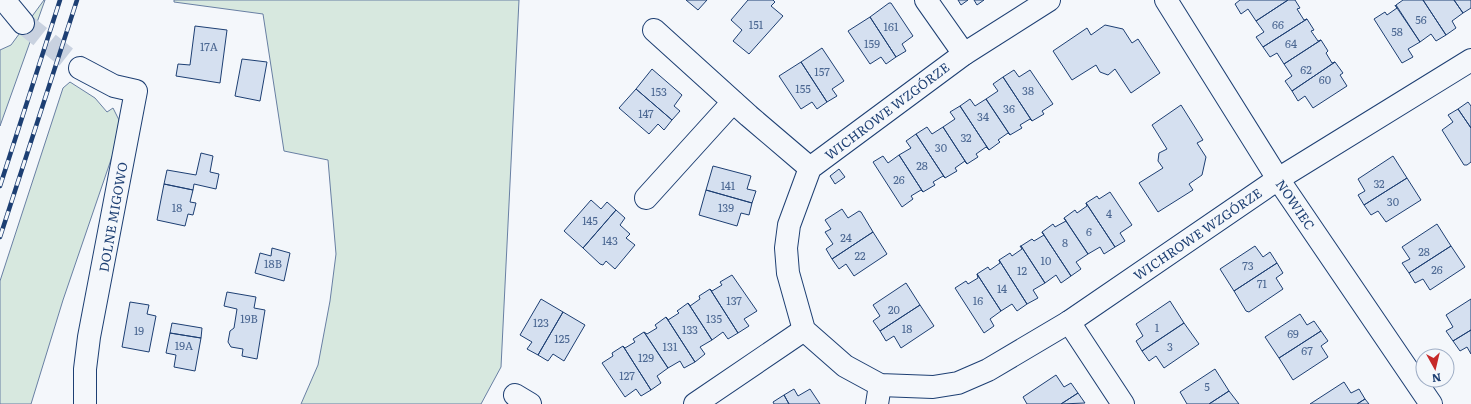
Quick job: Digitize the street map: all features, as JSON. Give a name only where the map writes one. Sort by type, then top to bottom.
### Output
[{"type":"street","points":[[4,0],[23,23]]},
{"type":"street","points":[[926,0],[964,54]]},
{"type":"street","name":"WICHROWE WZGÓRZE","points":[[810,168],[964,54],[1049,0]]},
{"type":"street","name":"NOWIEC","points":[[1166,0],[1278,179],[1431,404]]},
{"type":"street","points":[[654,30],[733,102],[810,168],[789,225],[786,248],[788,273],[804,330],[695,404]]},
{"type":"street","name":"WICHROWE WZGÓRZE","points":[[804,330],[878,394],[958,383],[988,370],[1069,322],[1278,179],[1471,60]]},
{"type":"street","name":"DOLNE MIGOWO","points":[[80,68],[114,86],[136,91],[89,337],[85,369],[85,404]]},
{"type":"street","points":[[646,198],[733,102]]},
{"type":"street","points":[[1069,322],[1123,404]]},
{"type":"shaded area","points":[[44,0],[0,126],[0,50],[11,45]]},
{"type":"shaded area","points":[[174,0],[519,0],[501,367],[481,404],[301,404],[318,365],[330,301],[336,254],[328,160],[284,151],[263,14],[174,2]]},
{"type":"shaded area","points":[[70,82],[95,98],[107,112],[113,108],[119,120],[116,145],[63,300],[31,404],[0,404],[0,281],[63,88]]},
{"type":"building","points":[[686,0],[707,0],[698,10]]},
{"type":"building","points":[[748,0],[773,0],[775,2],[771,6],[783,16],[749,54],[733,41],[742,30],[731,20]]},
{"type":"building","points":[[958,0],[968,0],[961,5]]},
{"type":"building","points":[[974,0],[984,0],[977,5]]},
{"type":"building","points":[[1240,0],[1288,0],[1256,21],[1248,9],[1241,14],[1235,4]]},
{"type":"building","points":[[1288,0],[1295,0],[1300,8],[1297,9],[1304,20],[1307,19],[1263,47],[1256,37],[1264,32],[1256,21]]},
{"type":"building","points":[[1403,0],[1423,0],[1446,35],[1436,41],[1431,34],[1420,42],[1396,5]]},
{"type":"building","points":[[1423,0],[1454,0],[1463,13],[1452,21],[1456,28],[1446,35]]},
{"type":"building","points":[[1454,0],[1471,0],[1471,8],[1463,13]]},
{"type":"building","points":[[891,3],[913,36],[902,44],[906,51],[896,57],[870,17]]},
{"type":"building","points":[[1395,5],[1420,42],[1408,49],[1413,57],[1402,63],[1374,19],[1385,12],[1387,15],[1397,8]]},
{"type":"building","points":[[870,17],[896,57],[886,64],[881,57],[870,64],[848,31]]},
{"type":"building","points":[[1307,19],[1314,30],[1311,31],[1318,41],[1321,40],[1284,64],[1277,53],[1270,57],[1263,47]]},
{"type":"building","points":[[1105,25],[1123,29],[1132,43],[1138,39],[1160,73],[1131,93],[1115,69],[1108,75],[1100,72],[1096,65],[1072,80],[1053,51],[1087,28],[1091,35]]},
{"type":"building","points":[[195,26],[227,30],[220,83],[176,76],[178,64],[190,65]]},
{"type":"building","points":[[1321,40],[1328,51],[1326,53],[1332,63],[1335,62],[1292,91],[1285,81],[1292,76],[1284,64]]},
{"type":"building","points":[[822,48],[844,81],[832,89],[837,96],[827,102],[801,62]]},
{"type":"building","points":[[242,59],[267,62],[260,101],[235,96]]},
{"type":"building","points":[[801,62],[827,102],[817,109],[812,102],[801,109],[779,76]]},
{"type":"building","points":[[1335,62],[1343,73],[1340,75],[1347,86],[1313,108],[1305,96],[1298,101],[1292,91]]},
{"type":"building","points":[[652,69],[682,95],[674,106],[680,111],[672,120],[636,89]]},
{"type":"building","points":[[1014,70],[1019,77],[1030,70],[1053,104],[1042,111],[1044,114],[1032,121],[1003,77]]},
{"type":"building","points":[[1003,77],[1032,121],[1030,119],[1020,125],[1022,128],[1010,135],[986,99],[998,91],[993,84]]},
{"type":"building","points":[[636,89],[672,120],[664,130],[658,124],[649,134],[619,108]]},
{"type":"building","points":[[970,99],[975,106],[986,99],[1010,135],[1008,133],[998,140],[1000,142],[989,150],[960,106]]},
{"type":"building","points":[[1468,102],[1471,106],[1471,128],[1458,109]]},
{"type":"building","points":[[1181,105],[1203,140],[1197,143],[1206,157],[1202,175],[1189,184],[1193,190],[1158,212],[1139,183],[1163,168],[1158,161],[1159,153],[1167,149],[1152,125]]},
{"type":"building","points":[[960,106],[989,150],[986,147],[976,154],[978,157],[967,164],[943,127],[955,119],[950,112]]},
{"type":"building","points":[[1458,109],[1471,128],[1471,162],[1467,165],[1464,165],[1442,130],[1453,122],[1448,115]]},
{"type":"building","points":[[927,127],[932,134],[943,127],[967,164],[965,161],[955,168],[957,171],[945,178],[916,134]]},
{"type":"building","points":[[916,134],[945,178],[943,176],[933,182],[935,185],[923,192],[899,155],[911,148],[906,141]]},
{"type":"building","points":[[201,153],[213,156],[210,172],[219,174],[216,189],[194,184],[193,190],[164,184],[167,170],[196,175]]},
{"type":"building","points":[[899,155],[923,192],[921,190],[911,196],[913,199],[902,207],[873,162],[883,156],[888,163]]},
{"type":"building","points":[[1393,156],[1407,178],[1364,205],[1358,195],[1365,191],[1358,179]]},
{"type":"building","points":[[713,166],[751,176],[747,189],[756,191],[752,203],[706,190]]},
{"type":"building","points":[[839,169],[845,177],[835,184],[830,176]]},
{"type":"building","points":[[1407,178],[1421,200],[1386,222],[1378,211],[1371,215],[1364,205]]},
{"type":"building","points":[[164,184],[193,190],[190,202],[196,203],[193,215],[188,214],[185,226],[157,220]]},
{"type":"building","points":[[706,190],[752,203],[749,215],[741,213],[737,226],[699,215]]},
{"type":"building","points":[[1110,192],[1132,225],[1120,233],[1125,241],[1115,247],[1086,203],[1097,196],[1099,199]]},
{"type":"building","points":[[591,200],[601,209],[607,202],[616,210],[583,248],[564,231]]},
{"type":"building","points":[[1086,203],[1115,247],[1104,254],[1100,247],[1088,254],[1064,218],[1075,210],[1077,213],[1087,206]]},
{"type":"building","points":[[842,209],[848,218],[859,211],[861,212],[873,232],[832,259],[826,249],[833,244],[825,232],[831,229],[825,220]]},
{"type":"building","points":[[616,210],[625,218],[620,225],[630,234],[626,238],[635,245],[615,269],[606,261],[603,265],[600,264],[583,248]]},
{"type":"building","points":[[1066,221],[1088,254],[1076,262],[1081,269],[1071,276],[1042,232],[1053,224],[1055,227]]},
{"type":"building","points":[[1437,224],[1451,246],[1409,273],[1402,263],[1410,259],[1402,247]]},
{"type":"building","points":[[873,232],[887,254],[854,276],[846,264],[839,269],[832,259]]},
{"type":"building","points":[[1044,235],[1071,276],[1061,283],[1056,275],[1045,283],[1021,246],[1032,239],[1034,241]]},
{"type":"building","points":[[1020,246],[1045,283],[1033,290],[1038,298],[1027,304],[999,260],[1010,253],[1012,256],[1022,249]]},
{"type":"building","points":[[1255,246],[1263,257],[1270,252],[1277,263],[1234,291],[1220,269]]},
{"type":"building","points":[[1451,246],[1465,267],[1430,290],[1423,279],[1415,283],[1409,273]]},
{"type":"building","points":[[272,248],[290,253],[284,281],[255,273],[260,253],[271,256]]},
{"type":"building","points":[[999,260],[1027,304],[1017,311],[1012,304],[1001,311],[977,274],[988,267],[990,270],[1000,263]]},
{"type":"building","points":[[1277,263],[1283,273],[1276,278],[1283,289],[1249,312],[1246,311],[1234,291]]},
{"type":"building","points":[[977,274],[1001,311],[990,319],[994,326],[984,333],[955,288],[966,281],[968,284],[978,278]]},
{"type":"building","points":[[732,275],[757,311],[744,319],[749,326],[738,333],[710,289],[712,291],[722,285],[720,282]]},
{"type":"building","points":[[906,283],[920,305],[880,331],[873,321],[880,316],[873,305]]},
{"type":"building","points":[[710,289],[738,333],[728,339],[723,332],[712,340],[688,303],[690,306],[700,299],[699,296]]},
{"type":"building","points":[[227,292],[256,297],[254,308],[265,310],[257,359],[242,356],[243,349],[231,347],[228,342],[230,331],[234,328],[237,309],[224,306]]},
{"type":"building","points":[[541,299],[563,312],[538,355],[527,349],[532,342],[520,335]]},
{"type":"building","points":[[1471,299],[1471,330],[1453,341],[1446,331],[1453,327],[1446,315]]},
{"type":"building","points":[[1170,301],[1184,323],[1142,351],[1136,341],[1143,336],[1136,324]]},
{"type":"building","points":[[130,302],[149,305],[147,314],[156,316],[149,352],[122,347]]},
{"type":"building","points":[[688,303],[712,340],[700,347],[705,354],[695,362],[666,317],[668,320],[679,313],[677,311]]},
{"type":"building","points":[[920,305],[934,326],[901,348],[894,336],[886,341],[880,331]]},
{"type":"building","points":[[563,312],[585,325],[564,361],[553,354],[548,361],[538,355]]},
{"type":"building","points":[[1300,314],[1307,325],[1314,321],[1321,331],[1279,358],[1265,337]]},
{"type":"building","points":[[666,317],[695,362],[684,368],[680,361],[668,368],[644,332],[647,334],[657,328],[655,325]]},
{"type":"building","points":[[172,323],[202,328],[201,338],[170,333]]},
{"type":"building","points":[[1184,323],[1199,344],[1164,368],[1156,356],[1149,361],[1142,351]]},
{"type":"building","points":[[1471,330],[1471,354],[1467,347],[1460,351],[1453,341]]},
{"type":"building","points":[[1321,331],[1328,341],[1321,346],[1328,357],[1293,380],[1279,358]]},
{"type":"building","points":[[644,332],[668,368],[657,376],[661,383],[651,390],[623,346],[625,348],[635,342],[633,339]]},
{"type":"building","points":[[170,333],[201,338],[195,371],[174,367],[176,355],[166,353]]},
{"type":"building","points":[[623,346],[651,390],[641,396],[636,389],[625,397],[602,363],[613,356],[612,353]]},
{"type":"building","points":[[1215,369],[1229,391],[1209,404],[1187,404],[1180,392]]},
{"type":"building","points":[[1056,375],[1064,387],[1071,383],[1078,393],[1061,404],[1027,404],[1023,397]]},
{"type":"building","points":[[1344,382],[1351,393],[1359,389],[1365,399],[1357,404],[1310,404]]},
{"type":"building","points":[[794,389],[798,396],[810,389],[820,404],[789,404],[784,395]]},
{"type":"building","points":[[1229,391],[1239,404],[1209,404]]},
{"type":"building","points":[[1078,393],[1085,403],[1061,404]]},
{"type":"building","points":[[784,395],[789,404],[774,404],[773,402]]},
{"type":"building","points":[[1365,399],[1369,404],[1357,404]]},
{"type":"tunnel","points":[[23,23],[80,68]]},
{"type":"railway","points":[[0,186],[60,0]]},
{"type":"railway","points":[[0,237],[77,0]]}]
